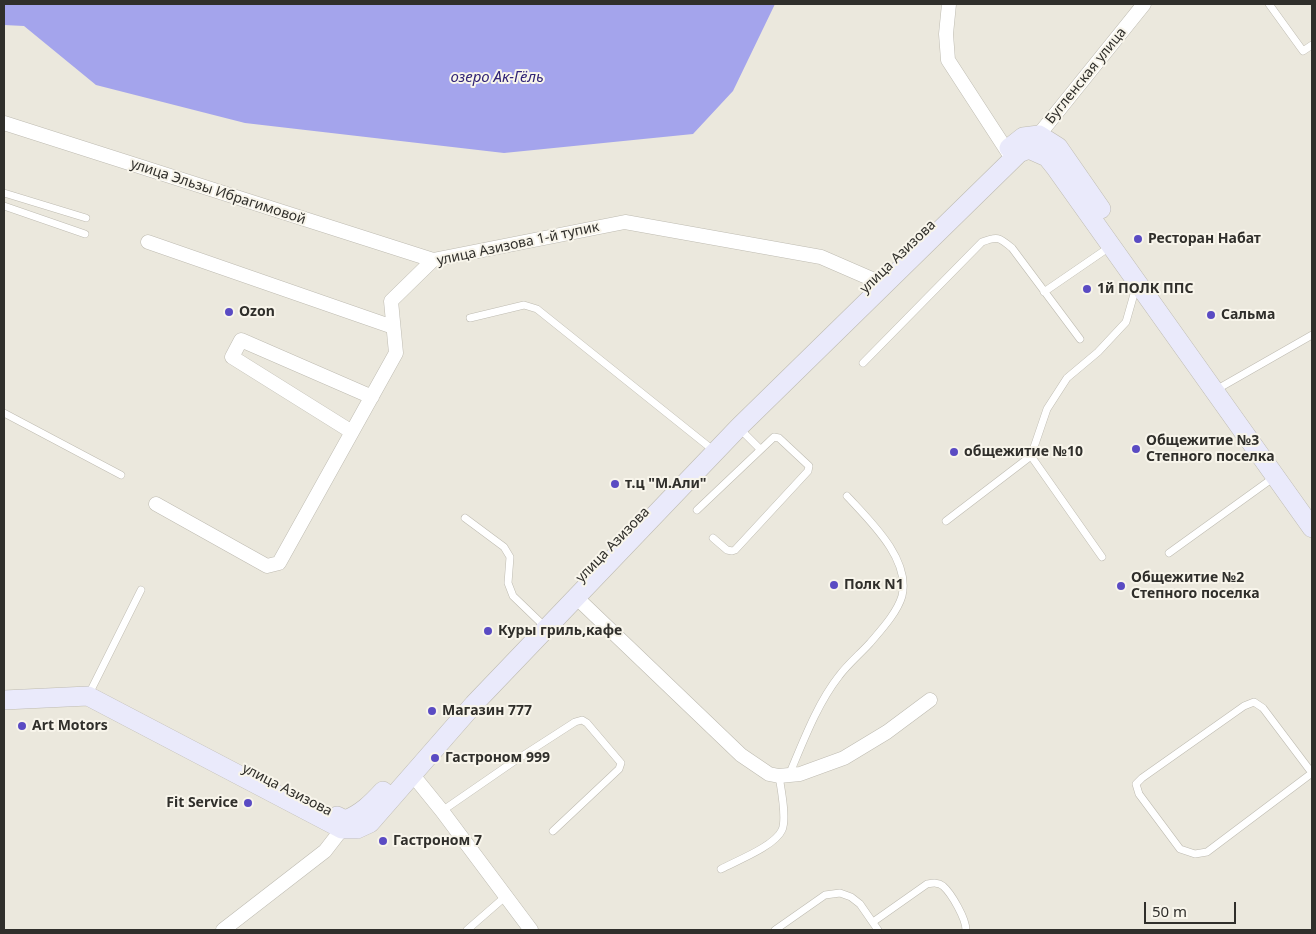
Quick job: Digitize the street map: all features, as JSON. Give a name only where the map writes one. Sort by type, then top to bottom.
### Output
[{"type":"main road","name":"улица Азизова","points":[[4,692],[90,693],[344,820],[355,816],[371,804],[463,703],[708,446],[874,280],[1009,156],[1019,153],[1034,142]]},
{"type":"main road","points":[[1034,142],[1055,166],[1136,280],[1312,511]]},
{"type":"main road","points":[[1034,142],[1058,147],[1312,528]]},
{"type":"main road","name":"улица Азизова","points":[[90,693],[342,829],[356,829],[370,823],[474,704],[739,427],[884,284],[1009,156]]},
{"type":"main road","points":[[4,700],[90,693]]},
{"type":"street","points":[[949,4],[946,34],[948,60],[1009,156]]},
{"type":"street","name":"Бугленская улица","points":[[1034,142],[1144,4]]},
{"type":"street","name":"улица Эльзы Ибрагимовой","points":[[4,123],[432,260]]},
{"type":"street","name":"улица Азизова 1-й тупик","points":[[156,504],[267,566],[279,563],[396,353],[391,302],[432,260],[625,222],[821,256],[874,280]]},
{"type":"street","points":[[148,242],[393,328]]},
{"type":"street","points":[[352,432],[232,357],[241,340],[372,397]]},
{"type":"street","points":[[577,598],[741,755],[769,774],[784,776],[800,774],[844,758],[886,732],[930,700]]},
{"type":"street","points":[[412,774],[531,930]]},
{"type":"street","points":[[223,930],[325,851],[342,829]]},
{"type":"lane","points":[[1269,4],[1303,51],[1312,45]]},
{"type":"lane","points":[[4,193],[86,218]]},
{"type":"lane","points":[[4,206],[85,234]]},
{"type":"lane","points":[[862,363],[982,242],[993,238],[1002,239],[1012,248],[1080,339]]},
{"type":"lane","points":[[1044,292],[1111,246]]},
{"type":"lane","points":[[946,520],[1031,456],[1047,409],[1067,378],[1098,352],[1126,322],[1136,291],[1136,280]]},
{"type":"lane","points":[[470,318],[524,305],[537,308],[708,446]]},
{"type":"lane","points":[[1218,388],[1312,335]]},
{"type":"lane","points":[[4,413],[121,475]]},
{"type":"lane","points":[[739,427],[760,449]]},
{"type":"lane","points":[[697,510],[772,438],[777,437],[808,463],[809,469],[734,550],[727,550],[713,538]]},
{"type":"lane","points":[[1031,456],[1102,556]]},
{"type":"lane","points":[[1170,553],[1276,476]]},
{"type":"lane","points":[[721,869],[759,850],[775,839],[782,830],[784,776],[837,678],[892,616],[902,596],[903,579],[896,558],[881,534],[847,496]]},
{"type":"lane","points":[[465,518],[504,546],[510,557],[508,583],[514,596],[540,622]]},
{"type":"lane","points":[[90,693],[141,590]]},
{"type":"lane","points":[[1254,702],[1263,708],[1312,773],[1220,843],[1206,852],[1195,854],[1180,849],[1139,794],[1136,784],[1244,706],[1254,702]]},
{"type":"lane","points":[[442,812],[513,762],[575,722],[582,720],[587,723],[621,763],[619,770],[553,831]]},
{"type":"lane","points":[[872,922],[927,884],[936,882],[943,886],[961,912],[966,930]]},
{"type":"lane","points":[[774,930],[826,895],[840,893],[851,897],[860,904],[878,930]]},
{"type":"lane","points":[[467,930],[506,896]]},
{"type":"water","name":"озеро Ак-Гёль","points":[[4,4],[775,4],[733,91],[693,134],[504,153],[245,123],[96,85],[24,26],[4,25]]},
{"type":"place","name":"Ресторан Набат","points":[[1138,239]]},
{"type":"place","name":"1й ПОЛК ППС","points":[[1087,289]]},
{"type":"place","name":"Ozon","points":[[229,312]]},
{"type":"place","name":"Сальма","points":[[1211,315]]},
{"type":"place","name":"Общежитие №3 Степного поселка","points":[[1136,449]]},
{"type":"place","name":"общежитие №10","points":[[954,452]]},
{"type":"place","name":"т.ц \"М.Али\"","points":[[615,484]]},
{"type":"place","name":"Полк N1","points":[[834,585]]},
{"type":"place","name":"Общежитие №2 Степного поселка","points":[[1121,586]]},
{"type":"place","name":"Куры гриль,кафе","points":[[488,631]]},
{"type":"place","name":"Магазин 777","points":[[432,711]]},
{"type":"place","name":"Art Motors","points":[[22,726]]},
{"type":"place","name":"Гастроном 999","points":[[435,758]]},
{"type":"place","name":"Fit Service","points":[[248,803]]},
{"type":"place","name":"Гастроном 7","points":[[383,841]]}]
